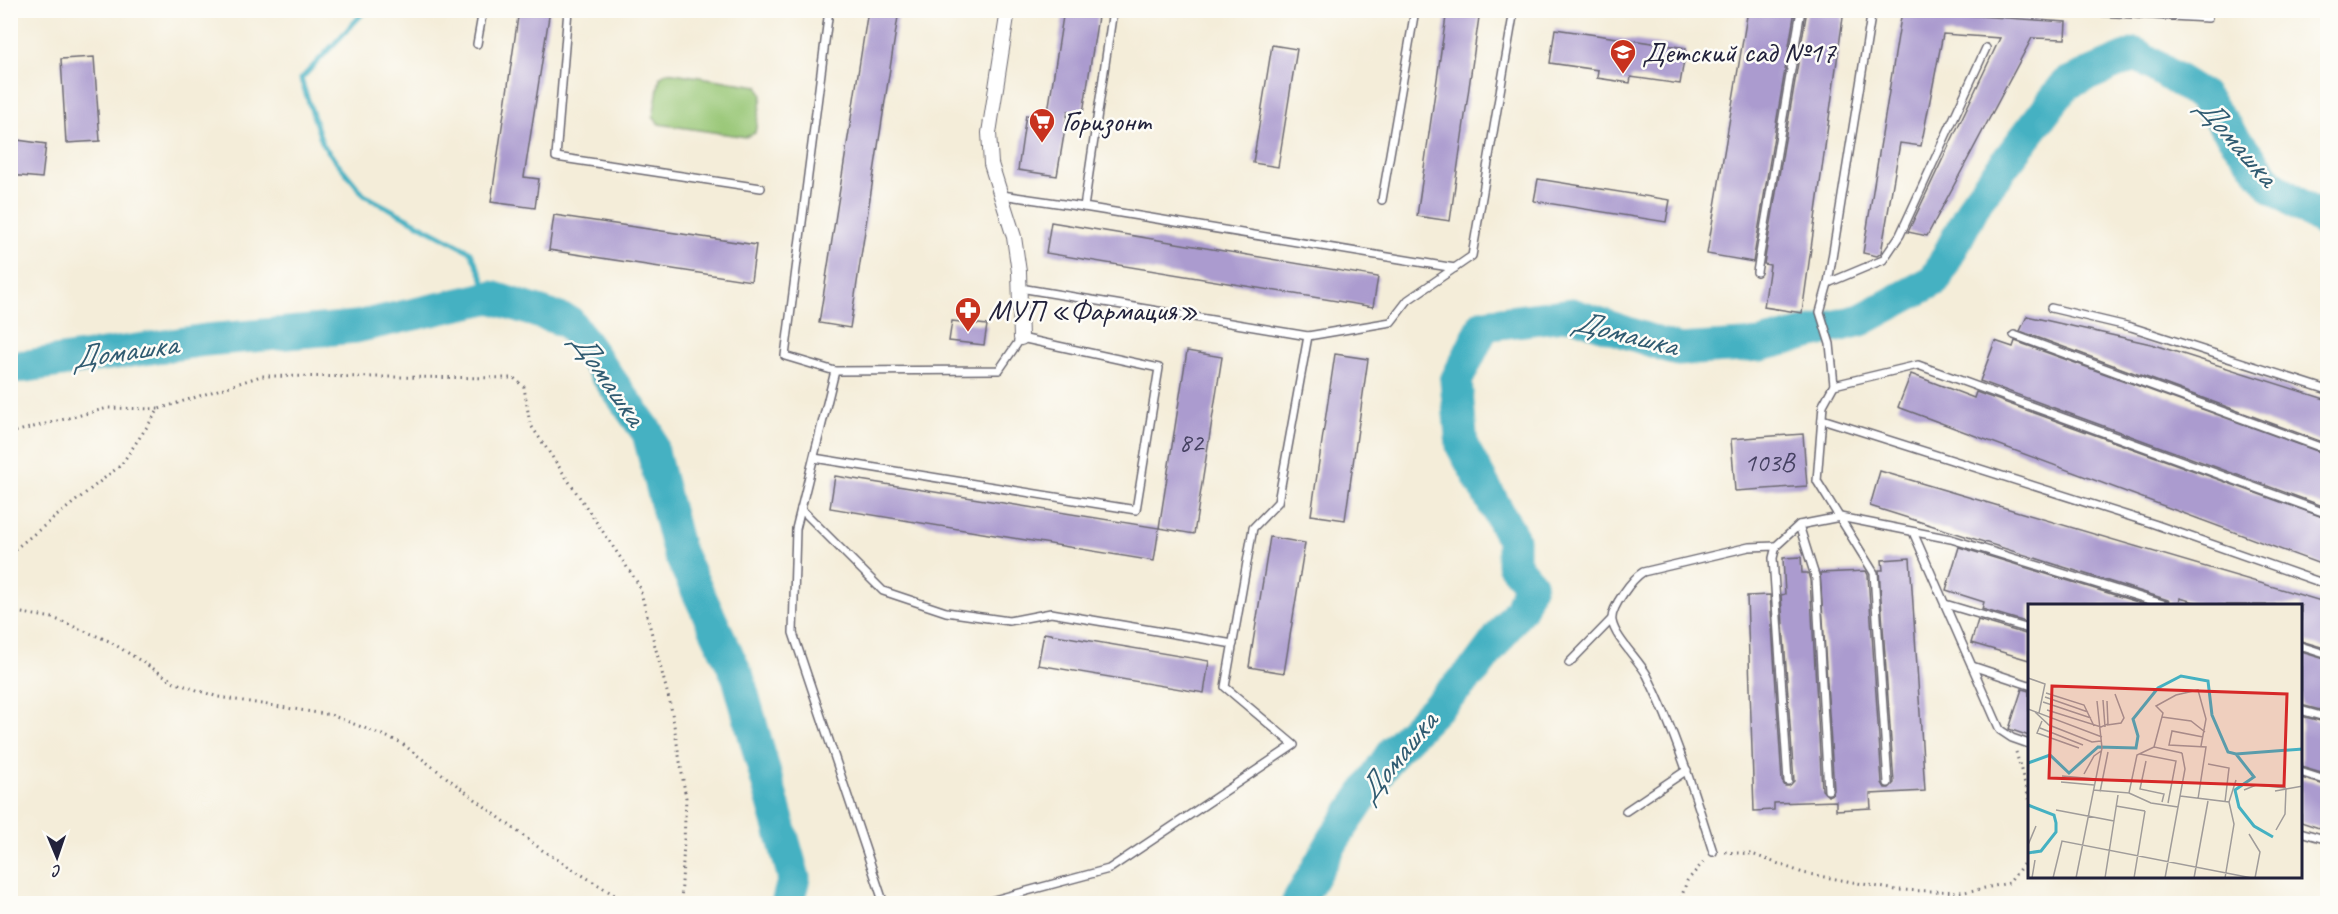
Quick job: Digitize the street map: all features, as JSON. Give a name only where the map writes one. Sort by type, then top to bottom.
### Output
[{"type":"street","points":[[1008,10],[989,133],[991,164],[1014,237],[1020,288],[1021,338]]},
{"type":"lane","points":[[477,44],[483,10]]},
{"type":"lane","points":[[568,10],[556,157],[761,188]]},
{"type":"lane","points":[[814,458],[1136,510],[1159,368],[1021,338],[999,370],[835,371],[785,356],[829,10]]},
{"type":"lane","points":[[1084,207],[1113,10]]},
{"type":"lane","points":[[1382,200],[1415,10]]},
{"type":"lane","points":[[1020,288],[1308,336],[1391,322],[1408,300],[1472,256],[1514,10]]},
{"type":"lane","points":[[1757,272],[1801,10]]},
{"type":"lane","points":[[1872,10],[1828,283],[1820,312],[1830,344],[1834,385],[1822,405],[1817,481],[1874,573],[1888,783]]},
{"type":"lane","points":[[2062,10],[2208,18]]},
{"type":"lane","points":[[1828,283],[1883,260],[1900,235],[1986,48]]},
{"type":"lane","points":[[1002,195],[1455,268]]},
{"type":"lane","points":[[2051,308],[2131,327],[2328,390]]},
{"type":"lane","points":[[980,903],[1109,869],[1294,745],[1225,687],[1252,528],[1278,502],[1308,336]]},
{"type":"lane","points":[[2014,336],[2328,450]]},
{"type":"lane","points":[[1834,385],[1918,365],[2328,514]]},
{"type":"lane","points":[[835,371],[796,529],[793,633],[884,903]]},
{"type":"lane","points":[[1822,419],[2154,524],[2328,585]]},
{"type":"lane","points":[[801,509],[883,591],[946,612],[1009,621],[1051,613],[1233,644]]},
{"type":"lane","points":[[1788,781],[1773,558],[1776,546],[1799,525],[1840,517],[1951,538],[2163,604]]},
{"type":"lane","points":[[1799,525],[1816,579],[1828,790]]},
{"type":"lane","points":[[1912,532],[2000,730],[2012,738],[2028,744]]},
{"type":"lane","points":[[1569,663],[1611,620],[1620,599],[1635,577],[1643,572],[1749,547],[1776,546]]},
{"type":"lane","points":[[1945,604],[2028,629]]},
{"type":"lane","points":[[1611,620],[1646,673],[1687,770],[1713,852]]},
{"type":"lane","points":[[2302,646],[2328,655]]},
{"type":"lane","points":[[1972,666],[2028,685]]},
{"type":"lane","points":[[2302,710],[2328,718]]},
{"type":"lane","points":[[1626,811],[1687,770]]},
{"type":"lane","points":[[2302,772],[2328,781]]},
{"type":"lane","points":[[2302,832],[2328,840]]},
{"type":"path","points":[[10,433],[108,408],[159,409],[261,376],[514,378],[524,387],[530,424],[639,585],[671,707],[686,798],[681,903]]},
{"type":"path","points":[[10,553],[121,465],[159,409]]},
{"type":"path","points":[[10,611],[53,618],[109,641],[176,683],[218,697],[332,715],[400,742],[542,850],[629,903]]},
{"type":"path","points":[[2012,738],[2028,795]]},
{"type":"path","points":[[1678,903],[1687,881],[1713,852],[1752,854],[1803,873],[1896,890],[1965,892],[2009,883],[2028,855]]},
{"type":"green space","points":[[667,72],[758,86],[762,96],[755,133],[746,137],[659,124],[653,117],[660,77]]},
{"type":"building","points":[[519,10],[550,10],[524,177],[539,179],[535,208],[491,202]]},
{"type":"building","points":[[868,10],[899,10],[850,328],[819,323]]},
{"type":"building","points":[[1064,10],[1099,10],[1083,113],[1068,111],[1057,176],[1018,170],[1026,115],[1047,118]]},
{"type":"building","points":[[1447,10],[1480,10],[1450,221],[1417,216]]},
{"type":"building","points":[[1748,10],[1795,10],[1753,262],[1707,254]]},
{"type":"building","points":[[1807,10],[1844,10],[1802,313],[1764,307],[1770,265],[1764,264]]},
{"type":"building","points":[[1902,11],[2066,22],[2065,39],[2032,38],[1927,236],[1908,232],[2000,38],[1943,34],[1921,146],[1900,143],[1881,253],[1877,256],[1863,253]]},
{"type":"building","points":[[1555,29],[1686,48],[1680,84],[1631,77],[1630,83],[1597,78],[1598,70],[1550,63]]},
{"type":"building","points":[[1272,45],[1297,49],[1278,167],[1253,163]]},
{"type":"building","points":[[94,57],[100,141],[66,143],[61,59]]},
{"type":"building","points":[[10,139],[46,144],[42,178],[10,175]]},
{"type":"building","points":[[1538,179],[1670,200],[1666,222],[1534,201]]},
{"type":"building","points":[[554,215],[756,245],[751,281],[549,250]]},
{"type":"building","points":[[1051,222],[1378,277],[1373,307],[1046,253]]},
{"type":"building","points":[[2027,316],[2151,344],[2328,400],[2328,444],[2020,331]]},
{"type":"building","name":"МУП «Фармация»","points":[[952,321],[987,325],[984,345],[949,341]]},
{"type":"building","points":[[1995,341],[2013,347],[2015,341],[2328,455],[2328,508],[1980,381]]},
{"type":"building","points":[[1187,351],[1222,357],[1194,534],[1159,528]]},
{"type":"building","points":[[1335,354],[1368,359],[1345,520],[1311,515]]},
{"type":"building","points":[[1911,374],[1974,398],[1976,392],[2328,519],[2328,567],[1898,407]]},
{"type":"building","points":[[1803,434],[1807,486],[1735,491],[1731,439]]},
{"type":"building","points":[[1880,471],[2328,603],[2328,649],[2302,641],[2302,604],[2201,604],[2180,598],[2179,604],[2171,604],[2168,600],[1870,506]]},
{"type":"building","points":[[835,476],[1159,528],[1154,561],[830,508]]},
{"type":"building","points":[[1270,537],[1305,543],[1284,673],[1249,667]]},
{"type":"building","points":[[1959,547],[2144,604],[2028,604],[2028,623],[1982,609],[1984,602],[1946,590]]},
{"type":"building","points":[[1801,557],[1802,573],[1808,573],[1810,580],[1822,790],[1828,796],[1834,790],[1820,573],[1866,571],[1868,575],[1882,783],[1885,788],[1889,788],[1894,783],[1879,570],[1883,570],[1882,560],[1910,558],[1925,791],[1870,794],[1871,808],[1836,810],[1836,801],[1774,803],[1774,810],[1754,811],[1747,596],[1770,595],[1782,781],[1785,786],[1789,786],[1794,781],[1781,595],[1785,594],[1783,558]]},
{"type":"building","points":[[1978,620],[2028,635],[2028,660],[1971,643]]},
{"type":"building","points":[[1044,633],[1209,661],[1204,693],[1038,665]]},
{"type":"building","points":[[2302,652],[2328,660],[2328,712],[2302,705]]},
{"type":"building","points":[[2022,689],[2028,691],[2028,736],[2009,729]]},
{"type":"building","points":[[2302,716],[2328,723],[2328,775],[2302,767]]},
{"type":"building","points":[[2302,778],[2328,786],[2328,831],[2302,822]]},
{"type":"waterway","points":[[366,10],[301,79],[323,145],[364,195],[471,252],[491,297]]},
{"type":"waterway","name":"Домашка","points":[[1297,904],[1334,839],[1394,750],[1476,668],[1520,609],[1530,584],[1513,564],[1513,539],[1462,446],[1456,381],[1484,325],[1572,314],[1678,350],[1761,345],[1861,320],[1935,280],[1977,200],[2066,84],[2136,54],[2201,95],[2273,187],[2328,224]]},
{"type":"waterway","name":"Домашка","points":[[10,367],[206,340],[356,327],[491,297],[569,322],[648,433],[678,550],[738,677],[794,878],[787,904]]},
{"type":"place","name":"Детский сад №17","points":[[1623,75]]},
{"type":"place","name":"Горизонт","points":[[1042,144]]},
{"type":"place","name":"МУП «Фармация»","points":[[968,333]]}]
